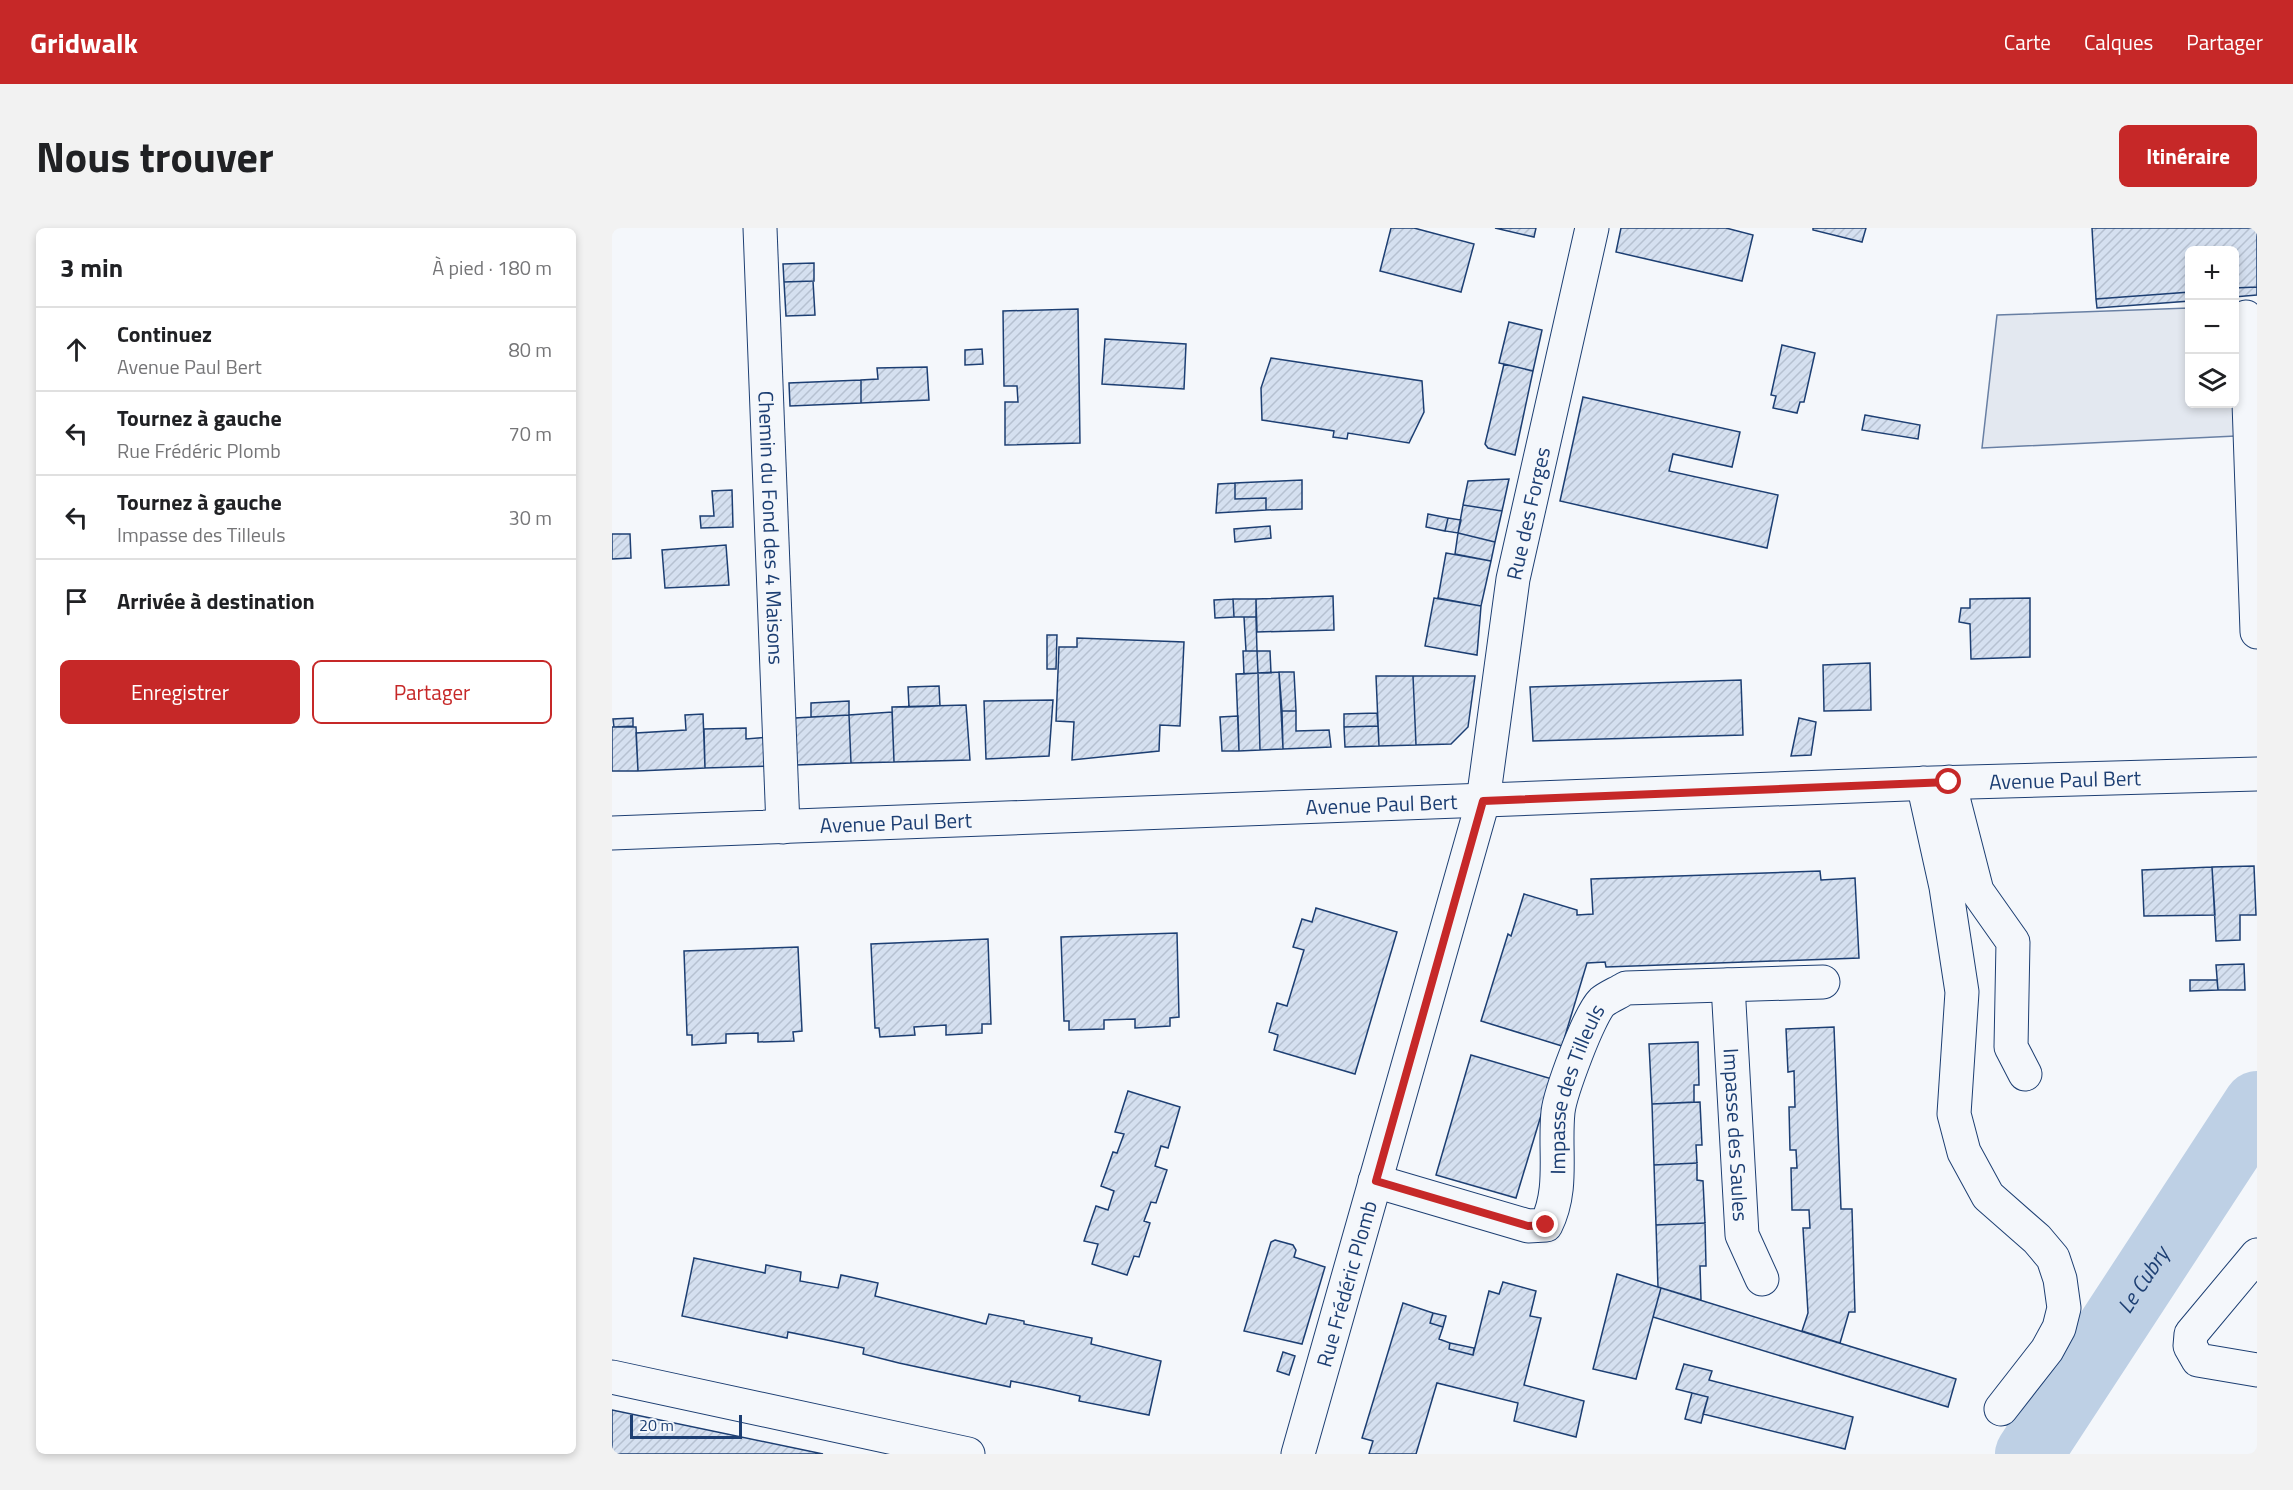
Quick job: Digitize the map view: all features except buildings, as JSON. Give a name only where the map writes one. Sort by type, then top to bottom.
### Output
[{"type":"street","name":"Chemin du Fond des 4 Maisons","points":[[760,228],[783,827]]},
{"type":"street","name":"Rue des Forges","points":[[1483,801],[1513,579],[1592,228]]},
{"type":"street","points":[[2246,317],[2257,632]]},
{"type":"street","name":"Avenue Paul Bert","points":[[612,833],[1935,783],[2257,774]]},
{"type":"street","points":[[1935,783],[1977,891],[2013,942],[2011,1047],[2025,1074]]},
{"type":"street","points":[[1935,783],[1946,887],[1962,992],[1954,1114],[1964,1152],[1988,1196],[2037,1239],[2053,1258],[2060,1279],[2064,1308],[2059,1329],[2047,1350],[2001,1409]]},
{"type":"street","name":"Rue Frédéric Plomb","points":[[1298,1454],[1483,801]]},
{"type":"street","name":"Impasse des Tilleuls","points":[[1376,1181],[1528,1226],[1546,1225],[1557,1192],[1558,1110],[1590,1020],[1602,1002],[1626,988],[1823,982]]},
{"type":"street","name":"Impasse des Saules","points":[[1728,985],[1742,1235],[1762,1279]]},
{"type":"street","points":[[2257,1255],[2190,1334],[2190,1346],[2198,1360],[2257,1370]]},
{"type":"street","points":[[612,1377],[968,1454]]},
{"type":"shaded area","points":[[2185,308],[2185,408],[2237,408],[2257,435],[1982,448],[1997,315]]},
{"type":"waterway","name":"Le Cubry","points":[[2029,1454],[2257,1105]]},
{"type":"route","points":[[1546,1225],[1528,1226],[1376,1181],[1483,801],[1949,782]]}]
